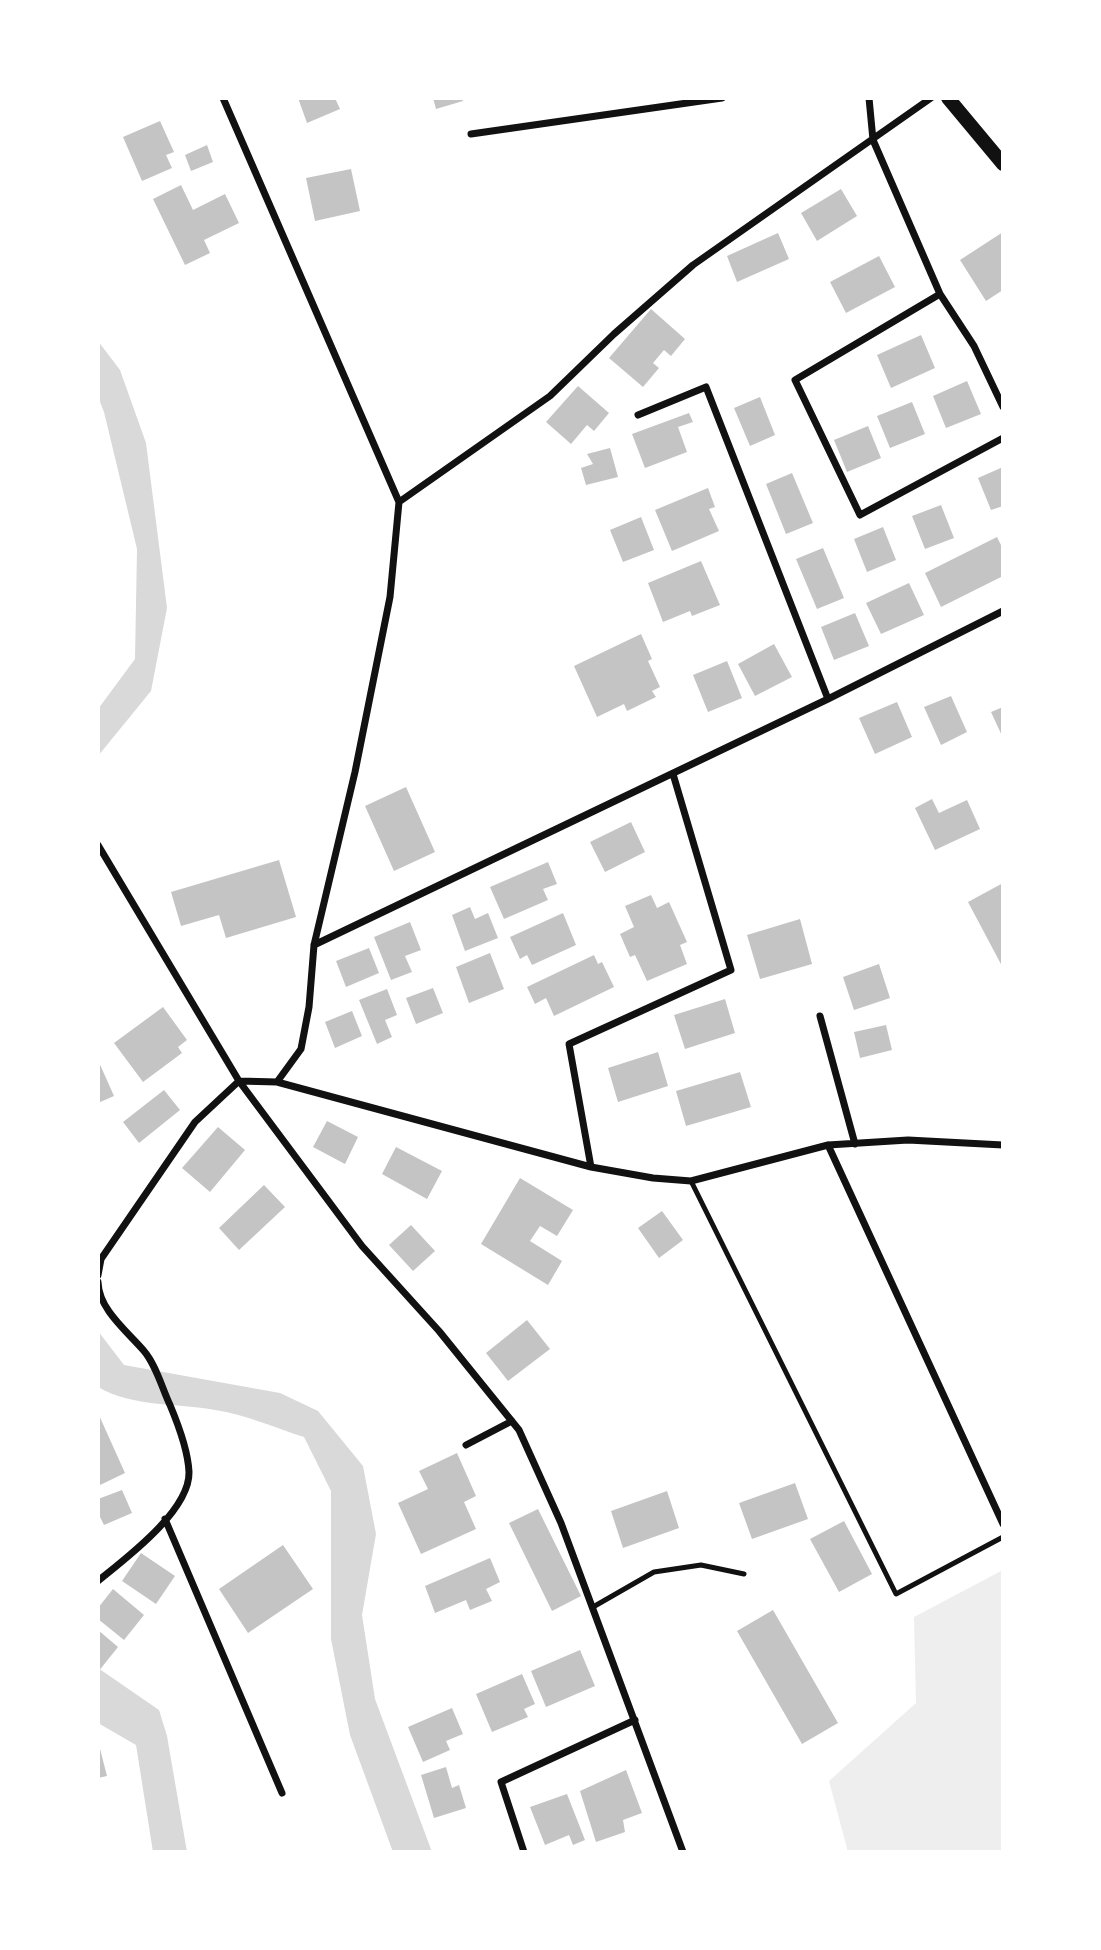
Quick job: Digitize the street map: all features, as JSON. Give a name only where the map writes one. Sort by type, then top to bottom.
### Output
[{"type":"main road","points":[[948,98],[1003,164]]},
{"type":"street","points":[[223,98],[399,502],[390,597],[355,772],[314,945],[309,1007],[300,1049],[277,1082]]},
{"type":"street","points":[[471,134],[722,98]]},
{"type":"street","points":[[869,98],[873,140],[940,294],[974,346],[1003,407]]},
{"type":"street","points":[[399,502],[550,396],[614,334],[693,265],[931,98]]},
{"type":"street","points":[[940,294],[795,380],[860,515],[1003,438]]},
{"type":"street","points":[[638,415],[706,387],[828,699]]},
{"type":"street","points":[[314,945],[828,699],[1003,611]]},
{"type":"street","points":[[591,1167],[569,1044],[731,970],[673,774]]},
{"type":"street","points":[[98,845],[239,1081],[362,1246],[439,1331],[519,1430],[561,1523],[593,1607],[679,1851]]},
{"type":"street","points":[[820,1016],[855,1144]]},
{"type":"street","points":[[98,1275],[101,1259],[195,1122],[224,1092],[239,1081],[277,1082],[591,1167],[653,1178],[691,1181],[828,1145],[908,1140],[1003,1145]]},
{"type":"street","points":[[828,1145],[1003,1524]]},
{"type":"street","points":[[98,1282],[99,1295],[121,1327],[147,1354],[174,1414],[189,1474],[178,1502],[152,1537],[98,1581]]},
{"type":"street","points":[[466,1445],[512,1421]]},
{"type":"street","points":[[165,1519],[282,1793]]},
{"type":"street","points":[[524,1852],[501,1782],[635,1720]]},
{"type":"lane","points":[[691,1181],[896,1594],[1003,1537]]},
{"type":"lane","points":[[593,1607],[654,1572],[701,1565],[744,1574]]},
{"type":"shaded area","points":[[98,341],[120,370],[146,443],[167,608],[151,691],[98,756],[98,709],[135,659],[137,549],[98,397]]},
{"type":"shaded area","points":[[98,1331],[124,1365],[280,1393],[318,1411],[363,1466],[376,1534],[362,1615],[375,1699],[432,1852],[393,1852],[350,1735],[331,1639],[331,1491],[304,1437],[226,1412],[140,1401],[98,1387]]},
{"type":"shaded area","points":[[1003,1570],[1003,1852],[848,1852],[829,1781],[916,1703],[914,1617]]},
{"type":"shaded area","points":[[98,1668],[159,1710],[167,1736],[187,1852],[153,1852],[136,1745],[98,1723]]},
{"type":"building","points":[[298,98],[335,98],[340,109],[307,123]]},
{"type":"building","points":[[433,98],[462,98],[463,101],[436,109]]},
{"type":"building","points":[[160,121],[174,152],[166,155],[172,168],[142,181],[123,137]]},
{"type":"building","points":[[207,145],[213,162],[191,171],[185,155]]},
{"type":"building","points":[[351,169],[360,211],[315,221],[306,178]]},
{"type":"building","points":[[181,185],[193,210],[225,194],[239,223],[204,240],[210,253],[185,265],[153,199]]},
{"type":"building","points":[[841,189],[857,216],[817,241],[801,213]]},
{"type":"building","points":[[1003,232],[1003,290],[986,301],[960,260]]},
{"type":"building","points":[[778,233],[789,259],[737,282],[727,256]]},
{"type":"building","points":[[879,256],[895,287],[846,313],[830,282]]},
{"type":"building","points":[[651,309],[685,339],[671,356],[664,350],[653,363],[659,368],[643,387],[609,358]]},
{"type":"building","points":[[921,335],[935,368],[891,388],[877,355]]},
{"type":"building","points":[[967,381],[981,414],[946,428],[933,396]]},
{"type":"building","points":[[578,386],[609,413],[594,431],[587,425],[571,444],[546,422]]},
{"type":"building","points":[[760,397],[775,435],[750,446],[734,408]]},
{"type":"building","points":[[912,402],[925,434],[890,448],[877,416]]},
{"type":"building","points":[[689,413],[693,422],[678,427],[687,452],[645,468],[632,434]]},
{"type":"building","points":[[868,426],[881,458],[847,472],[834,440]]},
{"type":"building","points":[[610,448],[618,477],[586,485],[581,468],[593,464],[587,454]]},
{"type":"building","points":[[1003,467],[1003,506],[991,510],[978,478]]},
{"type":"building","points":[[792,473],[813,523],[786,534],[766,484]]},
{"type":"building","points":[[708,488],[715,507],[709,509],[719,531],[672,551],[655,510]]},
{"type":"building","points":[[941,505],[954,538],[925,549],[912,516]]},
{"type":"building","points":[[641,517],[654,550],[623,562],[610,530]]},
{"type":"building","points":[[883,527],[896,560],[867,572],[854,539]]},
{"type":"building","points":[[997,537],[1003,549],[1003,576],[941,607],[925,573]]},
{"type":"building","points":[[823,548],[844,598],[817,609],[796,559]]},
{"type":"building","points":[[701,561],[720,605],[692,616],[690,611],[663,622],[648,583]]},
{"type":"building","points":[[909,583],[924,615],[881,634],[866,603]]},
{"type":"building","points":[[855,613],[869,646],[834,660],[821,627]]},
{"type":"building","points":[[641,634],[652,659],[648,661],[660,687],[652,691],[656,697],[627,711],[624,704],[597,717],[574,666]]},
{"type":"building","points":[[774,644],[792,677],[755,696],[738,664]]},
{"type":"building","points":[[727,661],[742,698],[708,712],[693,675]]},
{"type":"building","points":[[951,696],[967,732],[941,745],[924,707]]},
{"type":"building","points":[[897,702],[912,737],[875,754],[859,718]]},
{"type":"building","points":[[1003,707],[1003,738],[991,712]]},
{"type":"building","points":[[406,787],[435,852],[394,871],[365,806]]},
{"type":"building","points":[[932,799],[939,813],[967,800],[980,829],[935,850],[915,808]]},
{"type":"building","points":[[631,822],[645,852],[605,872],[590,842]]},
{"type":"building","points":[[279,860],[296,917],[226,938],[219,915],[181,926],[171,892]]},
{"type":"building","points":[[548,862],[557,884],[543,889],[548,900],[504,919],[490,887]]},
{"type":"building","points":[[1003,883],[1003,968],[968,902]]},
{"type":"building","points":[[651,895],[657,908],[669,902],[687,942],[680,945],[687,964],[647,981],[635,955],[630,957],[620,934],[634,927],[625,906]]},
{"type":"building","points":[[470,907],[475,919],[488,913],[498,938],[465,951],[452,915]]},
{"type":"building","points":[[563,913],[576,945],[532,965],[527,955],[520,959],[510,937]]},
{"type":"building","points":[[800,919],[812,964],[760,979],[747,935]]},
{"type":"building","points":[[410,922],[421,950],[405,956],[412,972],[391,980],[374,937]]},
{"type":"building","points":[[369,948],[379,973],[346,987],[336,961]]},
{"type":"building","points":[[490,953],[504,989],[469,1003],[456,967]]},
{"type":"building","points":[[594,955],[598,964],[602,962],[614,987],[554,1016],[546,998],[535,1004],[527,987]]},
{"type":"building","points":[[879,964],[890,998],[854,1010],[843,977]]},
{"type":"building","points":[[433,988],[443,1013],[416,1024],[406,998]]},
{"type":"building","points":[[387,989],[397,1015],[385,1020],[392,1037],[377,1044],[359,1000]]},
{"type":"building","points":[[725,999],[735,1033],[685,1049],[674,1015]]},
{"type":"building","points":[[163,1007],[187,1040],[178,1047],[182,1053],[143,1082],[114,1043]]},
{"type":"building","points":[[352,1011],[362,1036],[335,1048],[325,1022]]},
{"type":"building","points":[[886,1025],[892,1050],[860,1058],[854,1032]]},
{"type":"building","points":[[658,1052],[668,1086],[618,1102],[608,1068]]},
{"type":"building","points":[[98,1060],[114,1096],[98,1103]]},
{"type":"building","points":[[740,1072],[751,1107],[686,1126],[676,1091]]},
{"type":"building","points":[[164,1090],[180,1110],[139,1143],[123,1122]]},
{"type":"building","points":[[327,1121],[358,1137],[345,1164],[313,1147]]},
{"type":"building","points":[[218,1127],[245,1150],[210,1192],[182,1168]]},
{"type":"building","points":[[396,1147],[442,1171],[427,1199],[382,1174]]},
{"type":"building","points":[[520,1178],[573,1210],[557,1236],[540,1226],[530,1241],[562,1261],[548,1285],[481,1244]]},
{"type":"building","points":[[264,1185],[285,1207],[239,1250],[219,1228]]},
{"type":"building","points":[[662,1211],[683,1240],[659,1258],[638,1228]]},
{"type":"building","points":[[411,1225],[435,1251],[413,1271],[389,1245]]},
{"type":"building","points":[[527,1320],[550,1349],[508,1381],[486,1353]]},
{"type":"building","points":[[98,1413],[125,1473],[98,1486]]},
{"type":"building","points":[[457,1453],[476,1496],[464,1502],[476,1529],[421,1554],[398,1503],[428,1489],[419,1471]]},
{"type":"building","points":[[795,1483],[808,1519],[752,1539],[739,1503]]},
{"type":"building","points":[[122,1490],[132,1513],[104,1525],[98,1513],[98,1499]]},
{"type":"building","points":[[667,1491],[679,1528],[623,1548],[611,1511]]},
{"type":"building","points":[[538,1509],[581,1596],[552,1611],[509,1523]]},
{"type":"building","points":[[844,1521],[872,1574],[839,1592],[810,1539]]},
{"type":"building","points":[[283,1545],[313,1589],[248,1633],[219,1589]]},
{"type":"building","points":[[141,1553],[175,1576],[156,1604],[122,1581]]},
{"type":"building","points":[[490,1558],[500,1582],[486,1589],[492,1601],[470,1610],[466,1600],[435,1613],[425,1586]]},
{"type":"building","points":[[113,1589],[144,1615],[124,1640],[98,1619],[98,1608]]},
{"type":"building","points":[[773,1610],[838,1723],[802,1744],[737,1631]]},
{"type":"building","points":[[98,1630],[118,1647],[98,1672]]},
{"type":"building","points":[[580,1650],[595,1686],[546,1707],[531,1671]]},
{"type":"building","points":[[522,1674],[535,1704],[524,1709],[528,1717],[492,1732],[476,1694]]},
{"type":"building","points":[[452,1708],[463,1734],[446,1741],[450,1750],[423,1762],[408,1727]]},
{"type":"building","points":[[98,1741],[107,1776],[98,1778]]},
{"type":"building","points":[[446,1767],[452,1788],[459,1785],[466,1808],[434,1818],[421,1775]]},
{"type":"building","points":[[626,1770],[642,1813],[623,1820],[625,1832],[596,1842],[580,1791]]},
{"type":"building","points":[[567,1794],[585,1840],[573,1845],[569,1835],[545,1845],[530,1807]]}]
